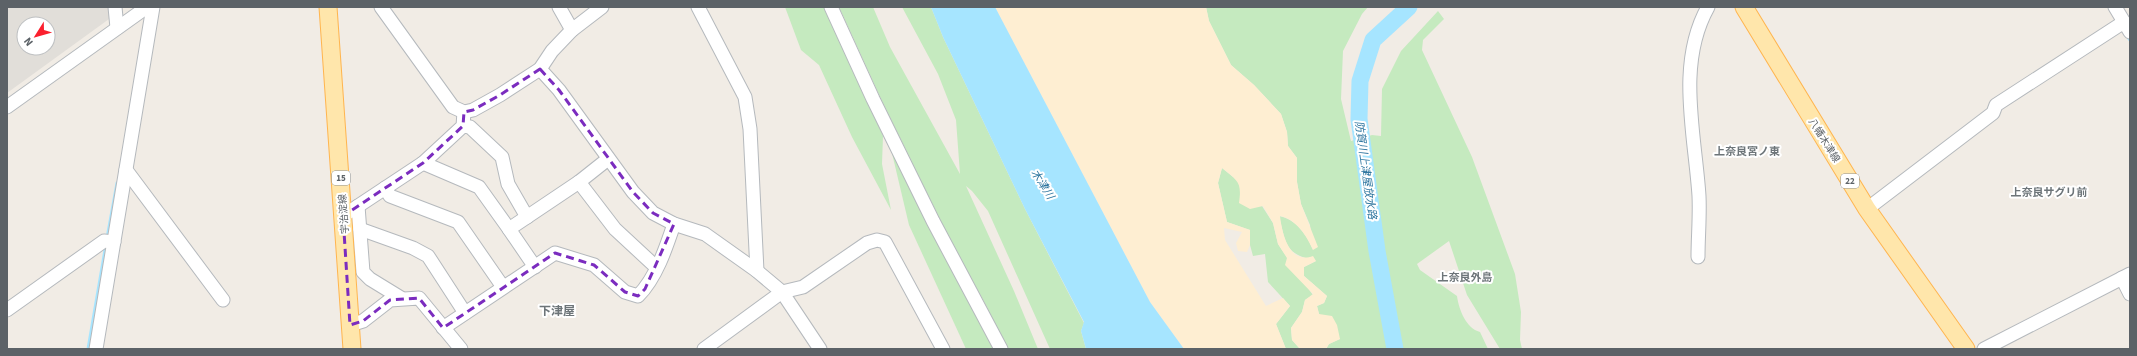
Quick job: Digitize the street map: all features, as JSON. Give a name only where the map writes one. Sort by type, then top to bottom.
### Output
[{"type":"main road","name":"宇治淀線","points":[[328,7],[352,349]]},
{"type":"main road","name":"八幡木津線","points":[[1744,7],[1867,209],[1966,349]]},
{"type":"street","points":[[115,7],[117,28]]},
{"type":"street","points":[[7,107],[147,7]]},
{"type":"street","points":[[96,349],[153,7]]},
{"type":"street","points":[[381,7],[453,107],[464,112],[473,110],[500,95],[540,69],[552,52],[572,30],[601,8]]},
{"type":"street","points":[[559,7],[572,30]]},
{"type":"street","points":[[698,7],[745,97],[750,129],[757,271]]},
{"type":"street","points":[[832,7],[873,100],[933,221],[1002,349]]},
{"type":"street","points":[[1698,257],[1699,197],[1690,103],[1690,84],[1697,32],[1708,7]]},
{"type":"street","points":[[1867,209],[1993,113],[1996,105],[2127,27],[2115,7]]},
{"type":"street","points":[[540,69],[559,90],[633,192],[653,213],[674,224],[705,234],[757,271],[782,292],[820,349]]},
{"type":"street","points":[[343,216],[423,163],[463,126],[464,112]]},
{"type":"street","points":[[463,126],[470,127],[502,157],[508,184],[527,217]]},
{"type":"street","points":[[509,229],[579,182],[608,159]]},
{"type":"street","points":[[423,163],[479,187],[535,267]]},
{"type":"street","points":[[126,170],[223,300]]},
{"type":"street","points":[[579,182],[615,229],[656,267]]},
{"type":"street","points":[[385,188],[390,196],[458,222],[503,287]]},
{"type":"street","points":[[358,206],[363,272],[370,279],[401,298]]},
{"type":"street","points":[[442,328],[555,253],[594,265],[625,292],[638,296],[645,289],[666,248],[674,224]]},
{"type":"street","points":[[360,229],[413,248],[428,256],[465,313]]},
{"type":"street","points":[[704,349],[782,292],[803,287],[867,243],[877,240],[885,242],[943,349]]},
{"type":"street","points":[[7,310],[104,241],[114,242]]},
{"type":"street","points":[[1984,349],[2126,276],[2130,294]]},
{"type":"street","points":[[350,325],[362,321],[390,300],[401,298],[420,298],[442,328],[453,338],[461,349]]},
{"type":"highlighted area","points":[[540,69],[559,90],[633,192],[653,213],[674,224],[645,289],[638,296],[625,292],[594,265],[555,253],[443,328],[419,298],[390,300],[363,321],[350,325],[343,216],[423,163],[463,126],[464,112],[473,110],[500,95]]},
{"type":"shaded area","points":[[7,7],[108,7],[109,19],[7,93]]},
{"type":"green space","points":[[785,7],[826,7],[883,136],[882,164],[891,210],[852,137],[819,65],[801,50]]},
{"type":"green space","points":[[839,7],[873,7],[890,47],[960,174],[956,120],[938,74],[902,7],[931,7],[943,37],[1025,209],[1084,323],[1081,331],[1086,349],[1050,349],[988,211],[972,191],[966,186],[1014,291],[1038,349],[1005,349],[987,307],[950,240],[880,97]]},
{"type":"green space","points":[[1206,7],[1368,7],[1362,14],[1343,51],[1341,99],[1351,141],[1372,135],[1381,136],[1382,89],[1401,51],[1438,11],[1444,19],[1423,40],[1422,50],[1472,157],[1515,274],[1521,312],[1520,340],[1522,349],[1500,349],[1467,295],[1449,241],[1417,264],[1420,270],[1457,296],[1459,307],[1464,318],[1471,327],[1480,332],[1488,349],[1326,349],[1329,344],[1340,339],[1319,314],[1317,306],[1324,303],[1327,296],[1304,276],[1304,267],[1316,261],[1298,255],[1292,251],[1285,240],[1279,216],[1291,220],[1300,228],[1308,239],[1313,250],[1310,225],[1301,204],[1297,182],[1297,158],[1288,146],[1287,132],[1281,114],[1254,85],[1231,65],[1209,21]]},
{"type":"green space","points":[[891,149],[993,349],[966,349],[909,225]]},
{"type":"green space","points":[[1222,168],[1238,181],[1241,189],[1262,206],[1273,223],[1278,244],[1313,295],[1305,300],[1302,312],[1291,328],[1292,340],[1300,349],[1286,349],[1276,324],[1290,306],[1268,282],[1265,254],[1253,256],[1250,245],[1250,230],[1227,222],[1218,183]]},
{"type":"sand","points":[[995,7],[1206,7],[1209,21],[1231,65],[1254,85],[1281,114],[1287,132],[1288,146],[1297,158],[1297,182],[1301,204],[1318,247],[1313,250],[1308,239],[1296,224],[1280,216],[1283,231],[1288,246],[1293,252],[1298,256],[1305,258],[1313,256],[1316,261],[1304,267],[1304,276],[1327,296],[1324,303],[1317,306],[1319,314],[1332,316],[1337,325],[1340,339],[1329,344],[1326,349],[1300,349],[1292,340],[1291,328],[1302,312],[1305,300],[1313,294],[1285,265],[1287,258],[1278,244],[1273,223],[1263,206],[1250,209],[1239,203],[1240,190],[1238,182],[1222,168],[1218,183],[1227,222],[1250,230],[1250,245],[1247,252],[1238,251],[1236,243],[1242,232],[1224,228],[1225,240],[1266,306],[1283,298],[1290,306],[1276,324],[1286,349],[1184,349],[1150,302]]},
{"type":"water","name":"木津川","points":[[931,7],[995,7],[1150,302],[1184,349],[1086,349],[1081,331],[1084,322],[1025,209],[943,37]]},
{"type":"waterway","name":"防賀川上津屋放水路","points":[[1395,349],[1377,251],[1359,119],[1360,81],[1373,40],[1409,7]]},
{"type":"waterway","points":[[2126,35],[2130,40]]},
{"type":"waterway","points":[[107,238],[117,183]]},
{"type":"waterway","points":[[88,349],[106,244]]},
{"type":"district","name":"上奈良宮ノ東","points":[[1747,151]]},
{"type":"district","name":"上奈良サグリ前","points":[[2049,192]]},
{"type":"district","name":"上奈良外島","points":[[1465,277]]},
{"type":"district","name":"下津屋","points":[[557,311]]}]
